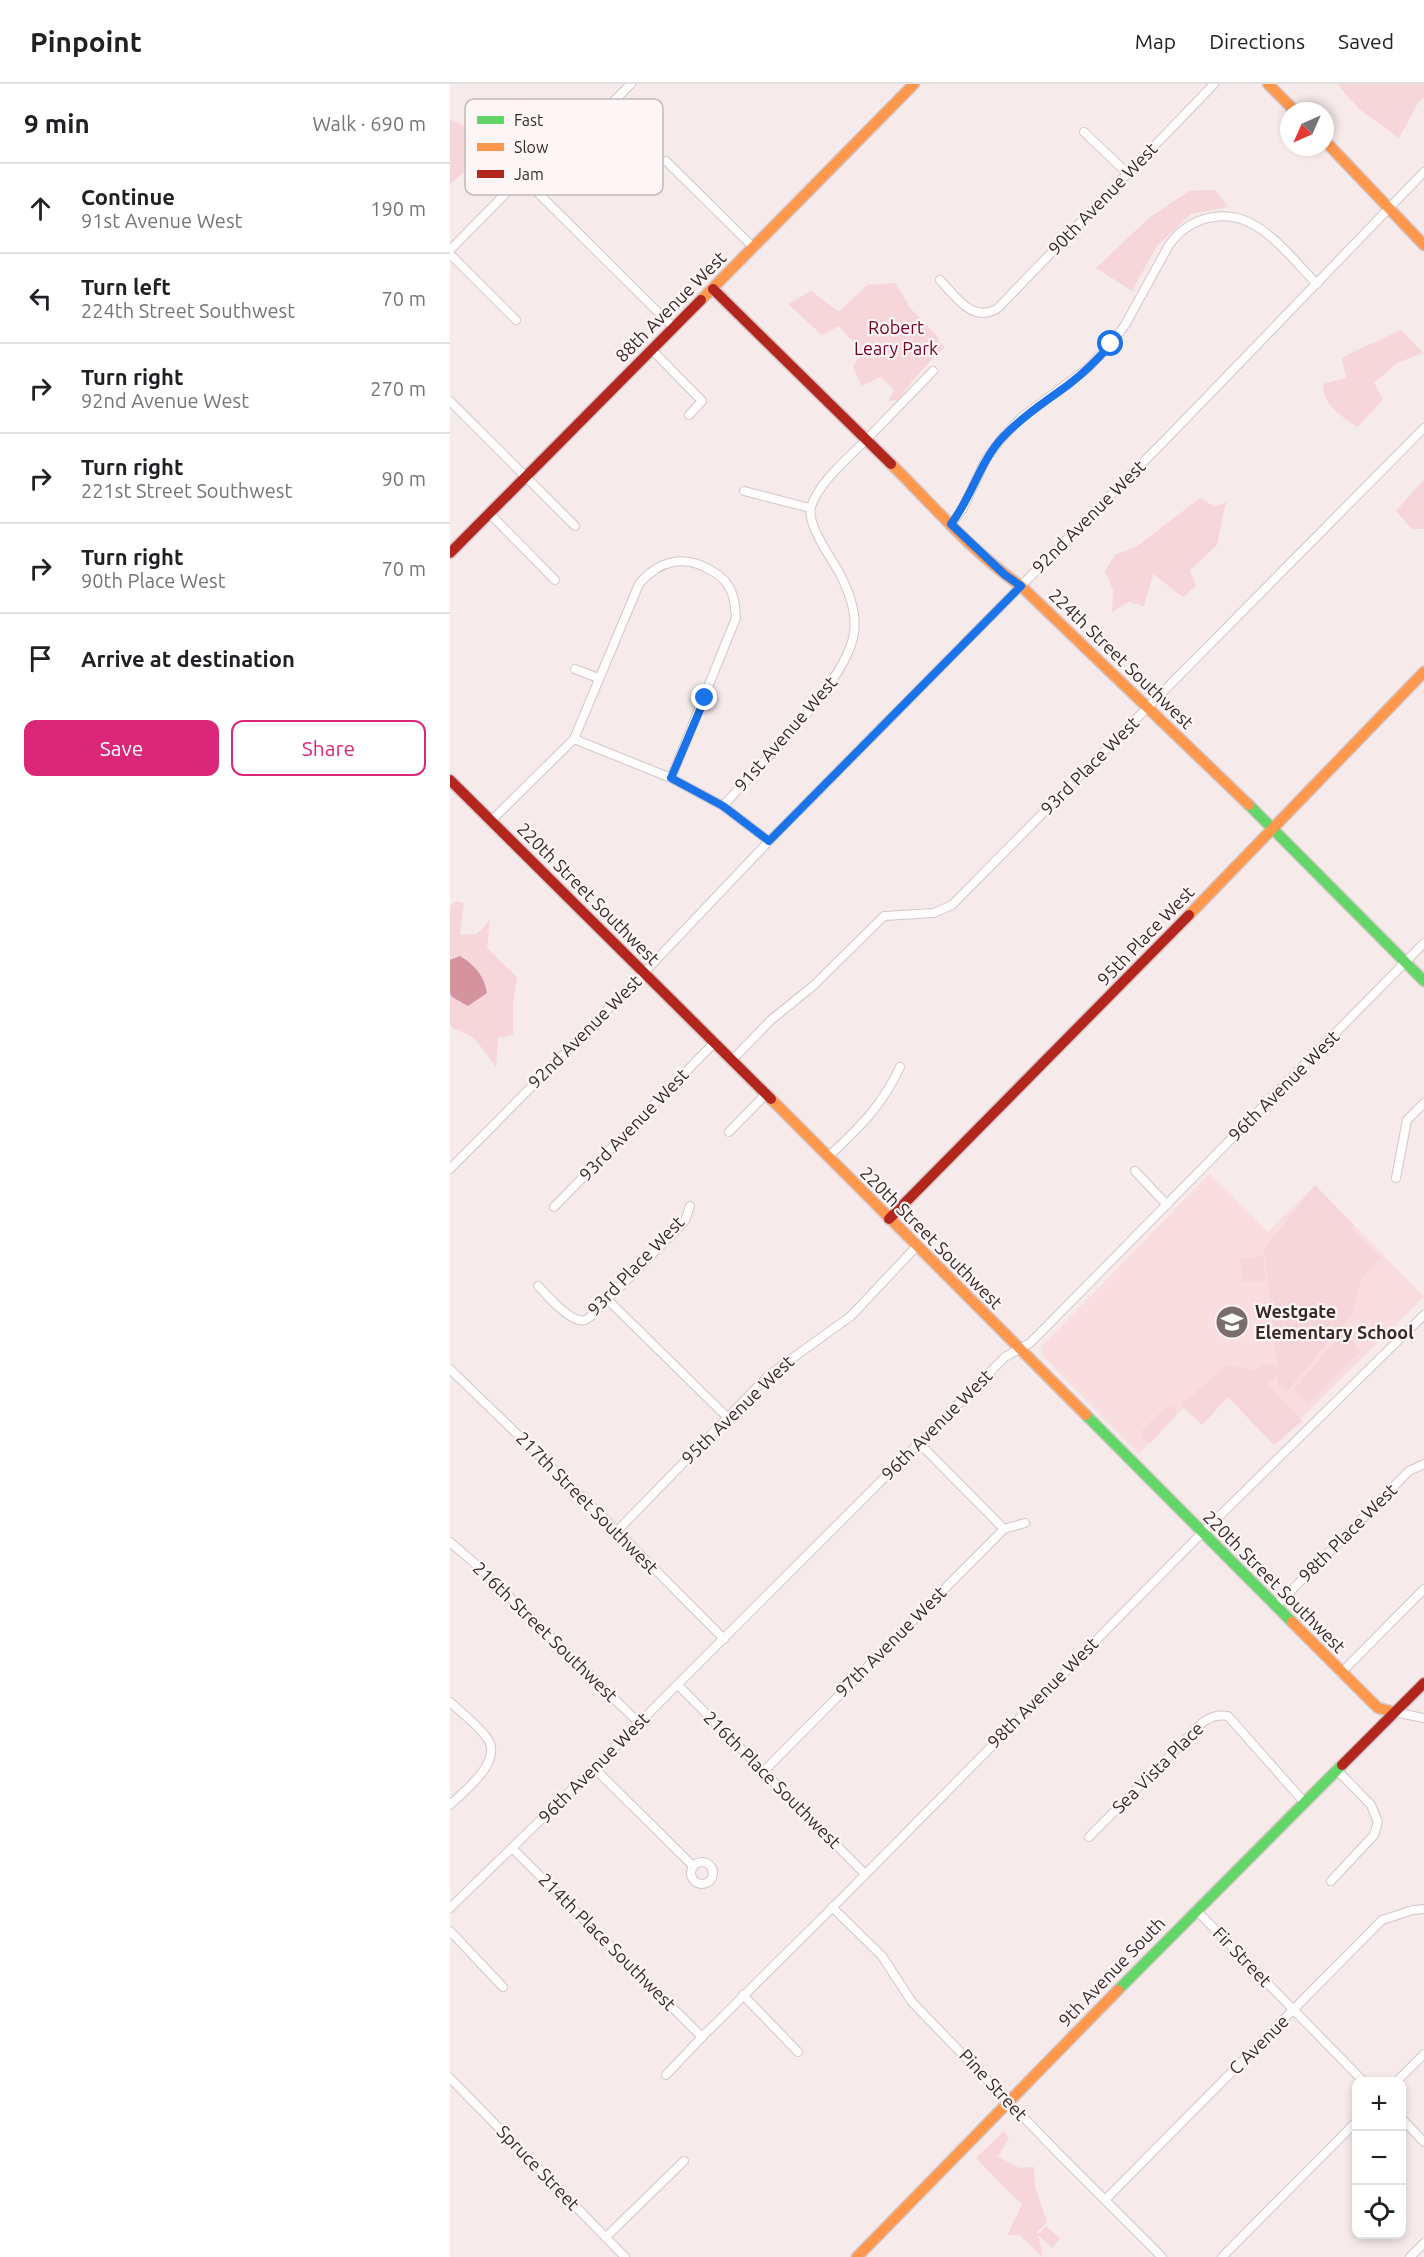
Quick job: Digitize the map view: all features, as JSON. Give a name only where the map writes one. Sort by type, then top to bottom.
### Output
[{"type":"street","points":[[616,99],[631,84]]},
{"type":"street","name":"90th Avenue West","points":[[940,280],[972,311],[979,314],[991,312],[1214,84]]},
{"type":"street","points":[[1268,84],[1286,102]]},
{"type":"street","name":"88th Avenue West","points":[[450,553],[713,289],[909,86]]},
{"type":"street","points":[[1084,132],[1127,173]]},
{"type":"street","points":[[1334,150],[1424,245]]},
{"type":"street","points":[[666,161],[753,247]]},
{"type":"street","name":"92nd Avenue West","points":[[452,1163],[644,972],[769,841],[1317,284],[1424,172]]},
{"type":"street","points":[[504,195],[450,252],[516,320]]},
{"type":"street","points":[[540,195],[674,328]]},
{"type":"street","points":[[951,524],[962,510],[986,459],[1002,438],[1022,417],[1087,369],[1111,344],[1125,325],[1161,257],[1174,238],[1200,219],[1217,216],[1255,225],[1317,284]]},
{"type":"street","name":"224th Street Southwest","points":[[713,289],[951,524],[1005,575],[1021,586],[1273,828],[1424,981]]},
{"type":"street","points":[[652,350],[702,401],[689,415]]},
{"type":"street","points":[[744,491],[810,508],[827,481],[933,371]]},
{"type":"street","points":[[450,401],[575,526]]},
{"type":"street","name":"93rd Place West","points":[[732,1060],[771,1020],[813,986],[884,916],[934,913],[952,905],[1424,428]]},
{"type":"street","name":"91st Avenue West","points":[[723,806],[818,699],[839,672],[852,645],[854,609],[844,582],[817,534],[810,508]]},
{"type":"street","points":[[489,513],[555,580]]},
{"type":"street","points":[[491,821],[574,739],[639,584],[657,567],[681,560],[707,568],[721,576],[733,594],[736,618],[671,778]]},
{"type":"street","points":[[575,669],[598,678]]},
{"type":"street","name":"95th Place West","points":[[889,1219],[1088,1020],[1424,672]]},
{"type":"street","points":[[574,739],[671,778],[723,806],[769,841]]},
{"type":"street","name":"220th Street Southwest","points":[[450,780],[1341,1672],[1378,1708],[1394,1712]]},
{"type":"street","name":"96th Avenue West","points":[[450,1908],[678,1685],[1005,1357],[1032,1341],[1424,943]]},
{"type":"street","name":"93rd Avenue West","points":[[554,1207],[714,1043]]},
{"type":"street","points":[[828,1157],[876,1110],[891,1088],[900,1067]]},
{"type":"street","points":[[729,1132],[766,1094]]},
{"type":"street","points":[[1396,1178],[1407,1120],[1424,1102]]},
{"type":"street","points":[[1135,1170],[1167,1205]]},
{"type":"street","name":"93rd Place West","points":[[538,1286],[570,1317],[585,1320],[608,1300],[685,1221],[690,1206]]},
{"type":"street","name":"95th Avenue West","points":[[617,1531],[779,1366],[851,1316],[916,1246]]},
{"type":"street","points":[[608,1300],[727,1417]]},
{"type":"street","name":"98th Avenue West","points":[[666,2075],[1202,1533],[1424,1316]]},
{"type":"street","name":"217th Street Southwest","points":[[450,1369],[617,1531],[724,1639]]},
{"type":"street","points":[[918,1443],[1004,1529]]},
{"type":"street","name":"98th Place West","points":[[1276,1606],[1409,1471],[1424,1464]]},
{"type":"street","name":"97th Avenue West","points":[[763,1772],[1004,1529],[1025,1523]]},
{"type":"street","name":"216th Street Southwest","points":[[450,1542],[479,1567],[639,1723]]},
{"type":"street","points":[[1341,1672],[1424,1589]]},
{"type":"street","name":"9th Avenue South","points":[[857,2257],[1196,1910],[1424,1683]]},
{"type":"street","name":"216th Place Southwest","points":[[678,1685],[865,1874]]},
{"type":"street","points":[[450,1702],[487,1737],[491,1752],[486,1767],[450,1805]]},
{"type":"street","points":[[1394,1712],[1424,1718]]},
{"type":"street","name":"Sea Vista Place","points":[[1089,1837],[1202,1723],[1212,1716],[1228,1716],[1304,1802]]},
{"type":"street","points":[[594,1768],[693,1866]]},
{"type":"street","points":[[1331,1881],[1374,1835],[1378,1822],[1371,1805],[1336,1769]]},
{"type":"street","name":"214th Place Southwest","points":[[512,1848],[702,2037]]},
{"type":"street","name":"Pine Street","points":[[832,1907],[882,1956],[894,1971],[912,2002],[1162,2257]]},
{"type":"street","name":"Fir Street","points":[[1196,1910],[1359,2077]]},
{"type":"street","name":"C Avenue","points":[[1105,2200],[1382,1920],[1413,1910],[1424,1910]]},
{"type":"street","points":[[450,1931],[503,1987]]},
{"type":"street","points":[[743,1995],[798,2052]]},
{"type":"street","points":[[1401,2077],[1424,2054]]},
{"type":"street","name":"Spruce Street","points":[[450,2078],[625,2257]]},
{"type":"street","points":[[1406,2125],[1424,2142]]},
{"type":"street","points":[[1222,2257],[1352,2126]]},
{"type":"street","points":[[606,2237],[684,2161]]},
{"type":"street","points":[[1410,2257],[1424,2243]]},
{"type":"shaded area","points":[[460,956],[478,972],[484,981],[487,993],[468,1006],[452,997],[450,993],[450,960]]},
{"type":"shaded area","name":"Westgate Elementary School","points":[[1210,1173],[1268,1232],[1315,1185],[1424,1297],[1274,1445],[1211,1379],[1139,1454],[1043,1356],[1041,1347]]},
{"type":"green space","points":[[1337,84],[1424,84],[1424,98],[1418,103],[1399,138],[1359,109]]},
{"type":"green space","points":[[450,119],[465,126],[465,171],[450,184]]},
{"type":"green space","points":[[1215,190],[1228,207],[1191,214],[1157,246],[1132,291],[1096,268],[1150,217],[1189,191]]},
{"type":"green space","name":"Robert Leary Park","points":[[895,283],[911,309],[945,347],[920,372],[899,400],[888,401],[894,390],[881,377],[862,386],[853,367],[862,352],[839,326],[822,335],[788,304],[811,291],[839,312],[867,285]]},
{"type":"green space","points":[[1401,330],[1423,353],[1397,363],[1374,383],[1383,399],[1358,427],[1334,410],[1326,398],[1323,384],[1346,378],[1342,358]]},
{"type":"green space","points":[[1424,479],[1424,529],[1412,529],[1396,511]]},
{"type":"green space","points":[[1200,498],[1215,507],[1226,502],[1217,545],[1190,570],[1196,586],[1183,597],[1153,574],[1144,606],[1128,602],[1112,612],[1113,590],[1105,571],[1116,554],[1136,547]]},
{"type":"green space","points":[[457,901],[464,903],[460,935],[477,934],[490,920],[487,948],[517,977],[513,1003],[513,1035],[498,1038],[496,1067],[475,1039],[450,1026],[450,906]]},
{"type":"green space","points":[[1315,1185],[1354,1225],[1352,1229],[1381,1258],[1361,1278],[1352,1314],[1287,1391],[1281,1388],[1278,1374],[1268,1384],[1302,1421],[1274,1445],[1228,1397],[1202,1425],[1181,1405],[1227,1365],[1256,1371],[1263,1364],[1275,1366],[1278,1370],[1264,1250]]},
{"type":"green space","points":[[1263,1256],[1266,1281],[1242,1283],[1240,1258]]},
{"type":"green space","points":[[1345,1331],[1360,1352],[1309,1404],[1294,1389]]},
{"type":"green space","points":[[1167,1406],[1175,1408],[1176,1415],[1150,1443],[1146,1441],[1141,1432]]},
{"type":"green space","points":[[1004,2131],[1009,2139],[998,2156],[1019,2168],[1034,2167],[1035,2187],[1047,2222],[1037,2232],[1038,2234],[1046,2226],[1060,2239],[1052,2248],[1038,2235],[1043,2257],[1019,2235],[1007,2235],[1022,2205],[976,2158]]},
{"type":"traffic: fast","points":[[1249,805],[1424,981]]},
{"type":"traffic: fast","points":[[1086,1415],[1292,1622]]},
{"type":"traffic: fast","points":[[1118,1990],[1342,1765]]},
{"type":"traffic: slow","points":[[701,300],[914,84]]},
{"type":"traffic: slow","points":[[1268,84],[1286,102]]},
{"type":"traffic: slow","points":[[1334,150],[1424,245]]},
{"type":"traffic: slow","points":[[891,464],[970,544],[1021,586],[1249,805]]},
{"type":"traffic: slow","points":[[1189,915],[1424,672]]},
{"type":"traffic: slow","points":[[771,1099],[1086,1415]]},
{"type":"traffic: slow","points":[[1292,1622],[1378,1708],[1394,1712]]},
{"type":"traffic: slow","points":[[857,2257],[1118,1990]]},
{"type":"traffic: jam","points":[[713,289],[891,464]]},
{"type":"traffic: jam","points":[[450,553],[701,300]]},
{"type":"traffic: jam","points":[[450,780],[771,1099]]},
{"type":"traffic: jam","points":[[889,1219],[1189,915]]},
{"type":"traffic: jam","points":[[1342,1765],[1424,1683]]},
{"type":"place","name":"Westgate Elementary School","points":[[1232,1322]]},
{"type":"route","points":[[705,698],[671,778],[723,806],[769,841],[1021,586],[1005,575],[951,524],[962,510],[993,448],[1022,417],[1087,369],[1111,344]]}]
